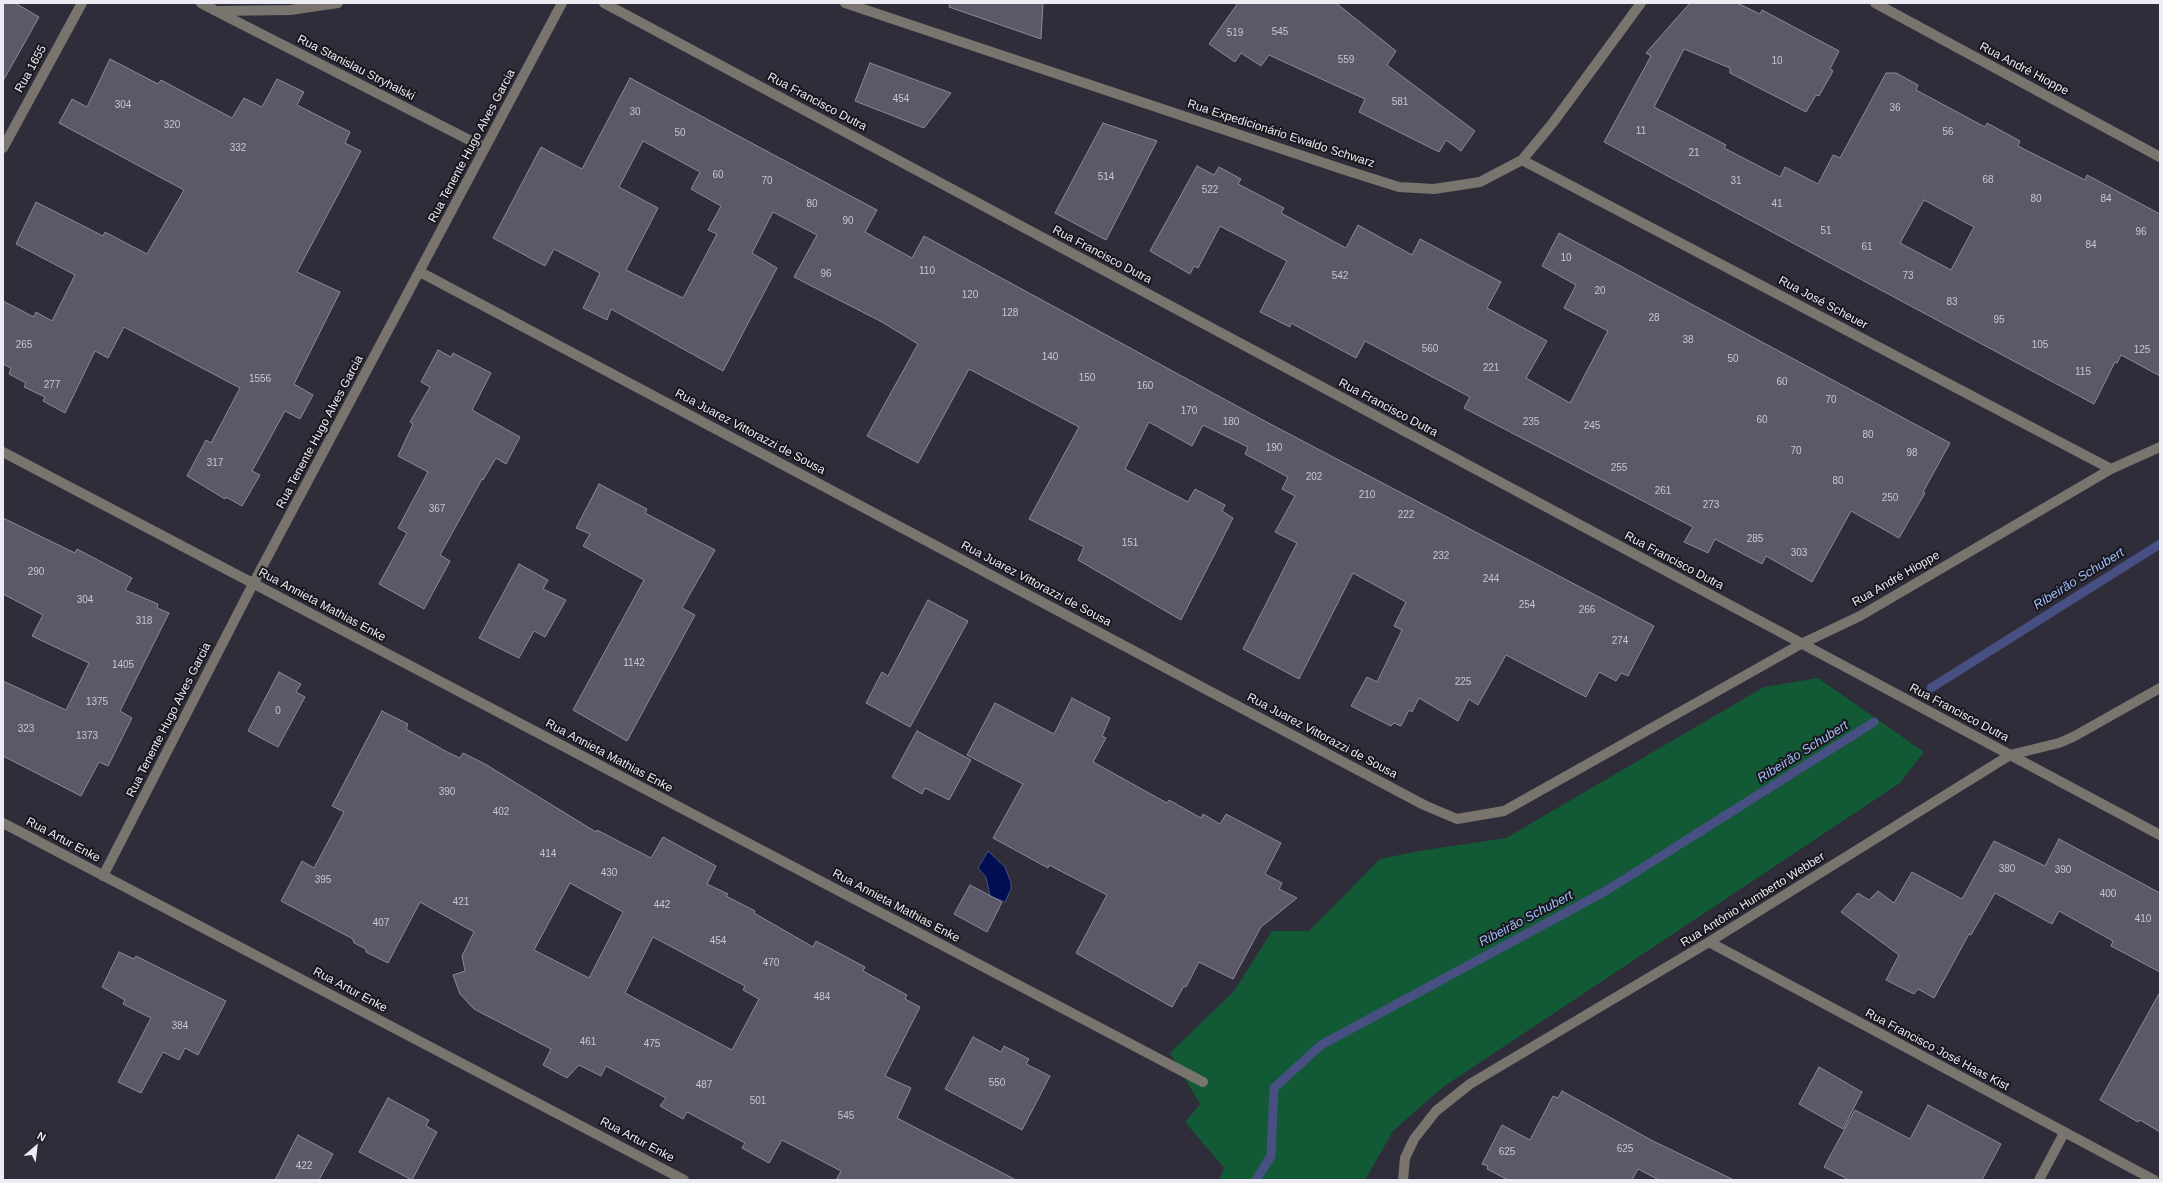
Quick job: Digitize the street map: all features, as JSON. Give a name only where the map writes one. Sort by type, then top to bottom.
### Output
[{"type":"street","name":"Rua 1655","points":[[3,148],[82,3]]},
{"type":"street","points":[[201,3],[216,10],[290,10],[338,3]]},
{"type":"street","name":"Rua Tenente Hugo Alves Garcia","points":[[103,876],[253,584],[562,3]]},
{"type":"street","name":"Rua Francisco Dutra","points":[[604,3],[2160,835]]},
{"type":"street","name":"Rua Expedicionário Ewaldo Schwarz","points":[[845,3],[1345,170],[1399,186],[1434,189],[1480,182],[1522,160],[1552,124],[1641,3]]},
{"type":"street","name":"Rua André Hioppe","points":[[1875,3],[2160,157]]},
{"type":"street","name":"Rua Stanislau Stryhalski","points":[[216,10],[485,148]]},
{"type":"street","name":"Rua José Scheuer","points":[[1522,160],[2111,469]]},
{"type":"street","name":"Rua Juarez Vittorazzi de Sousa","points":[[420,272],[1424,805],[1457,819],[1504,810],[1644,733]]},
{"type":"street","name":"Rua André Hioppe","points":[[1644,733],[1801,644],[1860,616],[2111,469],[2160,447]]},
{"type":"street","name":"Rua Annieta Mathias Enke","points":[[3,452],[1203,1082]]},
{"type":"street","name":"Rua Antônio Humberto Webber","points":[[1403,1180],[1406,1158],[1414,1138],[1441,1106],[1470,1084],[1709,942],[2010,755],[2066,740],[2160,688]]},
{"type":"street","name":"Rua Artur Enke","points":[[3,823],[684,1180]]},
{"type":"street","name":"Rua Francisco José Haas Kist","points":[[1709,942],[2154,1180]]},
{"type":"street","points":[[2039,1180],[2064,1133]]},
{"type":"green space","points":[[1818,678],[1924,752],[1900,783],[1443,1087],[1393,1131],[1365,1180],[1219,1180],[1224,1168],[1185,1122],[1200,1104],[1170,1053],[1235,990],[1272,931],[1309,931],[1380,859],[1419,851],[1506,838],[1764,687]]},
{"type":"shaded area","points":[[988,851],[1005,867],[1011,883],[1011,889],[1005,902],[990,896],[986,877],[978,868]]},
{"type":"building","points":[[3,3],[15,3],[39,17],[3,81]]},
{"type":"building","points":[[950,3],[1043,3],[1041,39],[949,7]]},
{"type":"building","points":[[1238,3],[1336,3],[1396,51],[1387,65],[1475,131],[1461,151],[1446,140],[1439,152],[1359,112],[1365,99],[1269,55],[1261,66],[1241,53],[1235,62],[1209,44]]},
{"type":"building","points":[[1690,3],[1737,3],[1760,14],[1762,10],[1839,51],[1830,69],[1833,71],[1819,96],[1816,95],[1806,112],[1730,73],[1730,68],[1684,49],[1654,107],[1726,145],[1724,148],[1780,177],[1785,167],[1818,184],[1833,155],[1840,158],[1886,73],[1896,73],[1918,85],[1916,90],[1985,127],[1987,123],[2020,141],[2018,146],[2085,180],[2087,175],[2160,214],[2160,376],[2121,355],[2117,363],[2115,362],[2094,404],[1604,142],[1651,56],[1646,53]],"holes":[[[1924,200],[1974,227],[1951,270],[1900,243]]]},
{"type":"building","points":[[110,59],[158,84],[161,80],[232,118],[244,98],[262,107],[277,79],[304,92],[297,105],[350,132],[345,143],[361,151],[297,272],[340,292],[294,384],[313,395],[300,419],[285,411],[252,471],[260,475],[242,506],[226,497],[225,499],[187,476],[206,440],[211,443],[240,388],[124,327],[108,358],[95,351],[65,413],[43,401],[45,397],[24,387],[26,383],[9,374],[11,368],[3,364],[3,301],[34,317],[36,312],[52,321],[75,275],[16,244],[36,202],[103,236],[105,232],[147,254],[184,190],[59,123],[72,99],[87,107]]},
{"type":"building","points":[[870,63],[951,93],[924,128],[855,101]]},
{"type":"building","points":[[630,78],[877,210],[865,232],[912,258],[924,236],[1259,418],[1654,626],[1628,676],[1621,673],[1616,681],[1599,672],[1586,697],[1506,655],[1478,705],[1469,699],[1458,721],[1419,698],[1412,712],[1409,710],[1401,726],[1394,723],[1391,726],[1351,706],[1367,677],[1377,682],[1402,630],[1394,626],[1406,602],[1353,573],[1299,679],[1243,649],[1297,543],[1275,532],[1295,496],[1282,489],[1288,477],[1245,454],[1248,447],[1203,425],[1192,446],[1149,422],[1125,469],[1188,502],[1195,489],[1225,505],[1222,511],[1233,518],[1181,620],[1078,560],[1084,547],[1029,519],[1079,427],[969,369],[918,463],[867,436],[918,344],[882,322],[794,277],[817,235],[773,212],[752,253],[777,268],[723,371],[611,309],[607,320],[583,308],[600,273],[554,249],[545,266],[493,238],[541,147],[582,169]],"holes":[[[643,141],[700,172],[691,189],[721,206],[708,230],[717,234],[683,298],[626,270],[658,208],[619,187]]]},
{"type":"building","points":[[1103,123],[1157,141],[1106,240],[1055,213]]},
{"type":"building","points":[[1197,166],[1214,175],[1219,167],[1241,179],[1238,184],[1284,208],[1281,213],[1346,248],[1358,225],[1412,255],[1420,239],[1501,282],[1487,308],[1547,341],[1526,378],[1570,403],[1608,331],[1564,308],[1576,285],[1542,266],[1559,233],[1950,443],[1923,492],[1925,493],[1899,538],[1851,511],[1812,582],[1766,556],[1762,564],[1715,539],[1708,553],[1684,542],[1693,527],[1464,408],[1470,397],[1365,341],[1356,358],[1291,323],[1290,327],[1260,312],[1287,261],[1220,226],[1198,268],[1194,266],[1190,274],[1150,251]]},
{"type":"building","points":[[438,350],[451,357],[453,353],[491,373],[472,410],[520,437],[506,464],[496,458],[483,480],[482,479],[440,555],[450,561],[424,609],[379,584],[407,533],[398,528],[428,472],[398,456],[413,424],[410,422],[430,387],[421,382]]},
{"type":"building","points":[[599,484],[647,509],[645,513],[715,550],[682,608],[695,615],[627,741],[573,710],[644,580],[583,546],[590,534],[576,528]]},
{"type":"building","points":[[3,518],[75,553],[77,549],[132,578],[125,590],[158,604],[157,608],[169,613],[120,711],[132,718],[108,766],[99,762],[81,796],[3,756],[3,681],[66,710],[89,663],[32,636],[43,615],[3,594]]},
{"type":"building","points":[[519,564],[548,580],[543,589],[566,600],[545,637],[534,631],[519,658],[479,638]]},
{"type":"building","points":[[928,600],[968,621],[910,727],[866,703],[882,672],[888,676]]},
{"type":"building","points":[[279,672],[301,684],[296,692],[305,697],[278,747],[248,731]]},
{"type":"building","points":[[1072,698],[1110,718],[1102,736],[1106,738],[1093,762],[1167,803],[1169,800],[1201,818],[1203,814],[1220,824],[1226,814],[1281,843],[1265,874],[1282,883],[1279,889],[1297,898],[1261,927],[1233,979],[1199,962],[1186,987],[1184,986],[1172,1007],[1076,953],[1107,895],[1049,865],[1048,868],[993,838],[1023,784],[967,755],[995,703],[1054,734]]},
{"type":"building","points":[[382,711],[408,724],[406,729],[449,753],[460,758],[463,753],[485,764],[596,832],[597,830],[651,858],[663,837],[716,866],[707,884],[728,894],[726,896],[755,911],[754,913],[813,947],[816,941],[865,967],[863,971],[907,995],[905,999],[920,1007],[885,1076],[911,1088],[897,1118],[1016,1180],[836,1180],[841,1171],[782,1140],[769,1163],[742,1148],[745,1143],[687,1112],[683,1119],[660,1106],[666,1098],[606,1066],[601,1076],[579,1065],[567,1078],[543,1065],[551,1049],[474,1009],[460,994],[453,975],[465,971],[462,956],[474,932],[420,902],[388,963],[366,952],[366,949],[354,943],[353,939],[281,901],[302,861],[314,868],[344,812],[332,806]],"holes":[[[570,883],[623,912],[589,978],[534,950]],[[653,937],[745,986],[743,990],[759,999],[732,1050],[625,993]]]},
{"type":"building","points":[[917,731],[971,760],[949,800],[925,788],[922,794],[892,777]]},
{"type":"building","points":[[2059,839],[2160,893],[2160,972],[2111,946],[2113,941],[2059,911],[2052,924],[1995,893],[1971,935],[1969,934],[1934,998],[1918,989],[1914,994],[1886,980],[1899,955],[1841,912],[1858,893],[1869,900],[1878,891],[1894,903],[1912,872],[1962,899],[1994,841],[2045,866]]},
{"type":"building","points":[[970,885],[1002,902],[987,932],[954,914]]},
{"type":"building","points":[[119,952],[134,959],[136,956],[226,1001],[198,1055],[185,1048],[179,1060],[163,1052],[141,1093],[118,1082],[151,1018],[123,1004],[125,1000],[102,987]]},
{"type":"building","points":[[2160,992],[2160,1132],[2140,1120],[2138,1122],[2100,1100]]},
{"type":"building","points":[[973,1037],[1001,1052],[1004,1046],[1029,1059],[1026,1064],[1050,1076],[1022,1130],[945,1089]]},
{"type":"building","points":[[1819,1067],[1862,1092],[1843,1129],[1799,1104]]},
{"type":"building","points":[[1562,1091],[1653,1141],[1734,1180],[1659,1180],[1638,1169],[1632,1180],[1508,1180],[1487,1169],[1488,1166],[1482,1164],[1502,1125],[1530,1140],[1553,1096],[1558,1098]]},
{"type":"building","points":[[388,1098],[429,1120],[426,1126],[437,1132],[412,1180],[359,1152]]},
{"type":"building","points":[[1928,1105],[2001,1144],[1982,1180],[1849,1180],[1824,1167],[1855,1110],[1910,1139]]},
{"type":"building","points":[[298,1135],[333,1154],[319,1180],[275,1180]]},
{"type":"waterway","name":"Ribeirão Schubert","points":[[1931,688],[2160,544]]},
{"type":"waterway","name":"Ribeirão Schubert","points":[[1256,1180],[1271,1156],[1274,1088],[1321,1045],[1604,892],[1874,722]]}]
